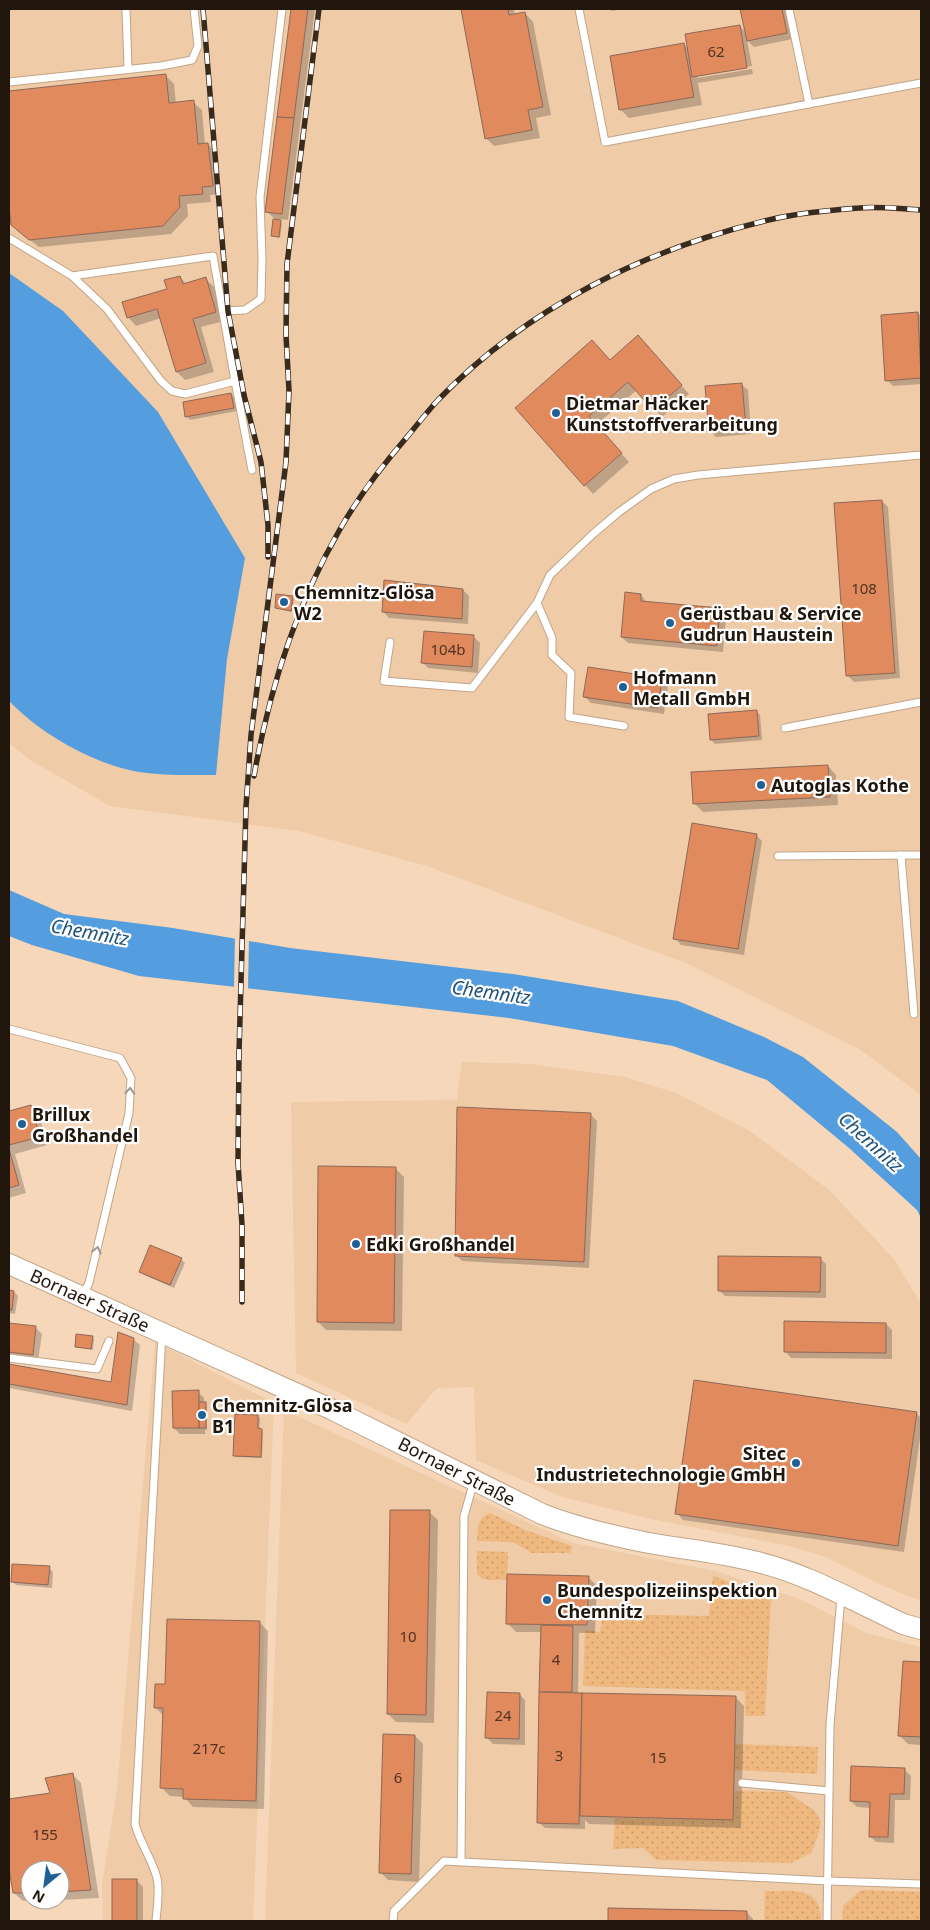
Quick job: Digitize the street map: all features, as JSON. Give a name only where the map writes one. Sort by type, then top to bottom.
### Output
[{"type":"main road","name":"Bornaer Straße","points":[[9,1264],[334,1410],[542,1514],[569,1524],[645,1542],[753,1561],[793,1573],[842,1594],[903,1624],[921,1629]]},
{"type":"lane","points":[[126,9],[128,69]]},
{"type":"lane","points":[[9,82],[161,66],[192,60],[198,46],[194,9]]},
{"type":"lane","points":[[223,311],[245,310],[261,299],[260,198],[282,9]]},
{"type":"lane","points":[[579,9],[605,142],[921,83]]},
{"type":"lane","points":[[789,9],[809,104]]},
{"type":"lane","points":[[9,238],[72,276],[107,309],[161,381],[172,391],[185,394],[235,381]]},
{"type":"lane","points":[[72,276],[213,256],[252,470]]},
{"type":"lane","points":[[390,642],[384,681],[472,688],[537,603],[550,576],[593,534],[651,489],[674,479],[732,470],[921,455]]},
{"type":"lane","points":[[537,603],[552,638],[552,655],[571,673],[569,717],[624,726]]},
{"type":"lane","points":[[785,728],[921,702]]},
{"type":"lane","points":[[901,855],[914,1014]]},
{"type":"lane","points":[[778,856],[921,855]]},
{"type":"lane","points":[[9,1030],[120,1058],[131,1078],[129,1113],[123,1140],[88,1283],[82,1296]]},
{"type":"lane","points":[[156,1921],[157,1880],[135,1824],[162,1333]]},
{"type":"lane","points":[[9,1358],[97,1369],[109,1341]]},
{"type":"lane","points":[[461,1862],[464,1516],[474,1481]]},
{"type":"lane","points":[[827,1921],[830,1725],[842,1594]]},
{"type":"lane","points":[[742,1782],[829,1791]]},
{"type":"lane","points":[[393,1921],[394,1911],[444,1860],[828,1881],[921,1884]]},
{"type":"shaded area","points":[[9,9],[921,9],[921,1095],[861,1050],[688,964],[427,866],[299,831],[110,806],[30,760],[9,743]]},
{"type":"shaded area","points":[[462,1062],[530,1064],[625,1077],[676,1093],[750,1131],[828,1189],[894,1259],[921,1304],[921,1601],[879,1584],[826,1557],[789,1546],[646,1518],[562,1497],[476,1460],[474,1387],[438,1388],[407,1424],[296,1373],[291,1102],[457,1100]]},
{"type":"shaded area","points":[[155,1342],[274,1403],[253,1921],[103,1921],[102,1885],[117,1789]]},
{"type":"shaded area","points":[[284,1410],[573,1543],[716,1571],[802,1600],[866,1633],[921,1647],[921,1921],[265,1921]]},
{"type":"shaded area","points":[[490,1513],[525,1530],[572,1546],[570,1553],[532,1553],[513,1542],[477,1541],[480,1521]]},
{"type":"shaded area","points":[[477,1551],[508,1552],[507,1580],[486,1580],[477,1575]]},
{"type":"shaded area","points":[[713,1576],[771,1597],[765,1716],[745,1716],[745,1691],[583,1686],[585,1630],[600,1632],[603,1614],[709,1616]]},
{"type":"shaded area","points":[[735,1744],[818,1747],[817,1774],[735,1770]]},
{"type":"shaded area","points":[[735,1791],[787,1792],[815,1811],[821,1822],[811,1853],[791,1863],[656,1860],[643,1848],[613,1849],[615,1818],[733,1820]]},
{"type":"shaded area","points":[[861,1890],[921,1892],[921,1921],[842,1921],[843,1906]]},
{"type":"shaded area","points":[[765,1891],[794,1891],[803,1892],[811,1896],[820,1909],[821,1921],[764,1921]]},
{"type":"water","points":[[9,273],[63,311],[158,412],[245,558],[227,659],[216,775],[177,775],[139,772],[104,762],[86,755],[52,736],[36,725],[9,701]]},
{"type":"water","name":"Chemnitz","points":[[9,890],[64,914],[173,928],[290,948],[513,974],[678,1001],[764,1037],[803,1057],[897,1132],[921,1159],[921,1218],[917,1210],[849,1148],[767,1080],[673,1046],[509,1018],[139,976],[32,945],[9,936]]},
{"type":"pier","points":[[235,936],[249,939],[248,990],[234,988]]},
{"type":"building","points":[[291,9],[308,9],[294,118],[277,117]]},
{"type":"building","points":[[461,9],[508,9],[509,15],[525,12],[543,107],[528,110],[532,130],[485,139]]},
{"type":"building","points":[[740,9],[782,9],[787,33],[747,41]]},
{"type":"building","points":[[740,25],[747,68],[692,77],[685,34]]},
{"type":"building","points":[[684,43],[694,97],[619,110],[610,56]]},
{"type":"building","points":[[166,74],[169,103],[194,100],[198,144],[208,143],[213,186],[202,187],[203,194],[179,196],[180,207],[163,226],[29,240],[11,225],[9,207],[9,91]]},
{"type":"building","points":[[277,117],[294,118],[282,214],[265,212]]},
{"type":"building","points":[[273,219],[281,220],[279,237],[271,236]]},
{"type":"building","points":[[180,276],[183,284],[206,277],[216,312],[193,319],[206,363],[176,372],[157,309],[127,318],[122,302],[167,289],[164,280]]},
{"type":"building","points":[[918,312],[921,378],[885,381],[881,315]]},
{"type":"building","name":"Dietmar Häcker Kunststoffverarbeitung","points":[[638,335],[682,385],[653,410],[628,382],[589,416],[622,453],[584,486],[515,408],[592,340],[610,360]]},
{"type":"building","points":[[742,383],[746,428],[709,432],[705,386]]},
{"type":"building","points":[[231,393],[234,408],[185,417],[183,402]]},
{"type":"building","points":[[882,500],[895,673],[846,676],[834,503]]},
{"type":"building","points":[[384,580],[463,589],[462,619],[382,612]]},
{"type":"building","name":"Gerüstbau & Service Gudrun Haustein","points":[[625,592],[641,594],[641,601],[720,608],[717,646],[621,637]]},
{"type":"building","name":"Chemnitz-Glösa W2","points":[[276,594],[293,596],[291,611],[275,608]]},
{"type":"building","points":[[424,631],[474,635],[472,667],[421,663]]},
{"type":"building","name":"Hofmann Metall GmbH","points":[[588,667],[662,678],[658,708],[583,697]]},
{"type":"building","points":[[757,710],[759,736],[710,740],[708,714]]},
{"type":"building","name":"Autoglas Kothe","points":[[828,765],[830,797],[693,804],[691,772]]},
{"type":"building","points":[[692,823],[757,834],[738,949],[673,939]]},
{"type":"building","name":"Brillux Großhandel","points":[[31,1105],[40,1137],[9,1145],[9,1111]]},
{"type":"building","points":[[457,1107],[591,1113],[584,1262],[455,1256]]},
{"type":"building","name":"Brillux Großhandel","points":[[9,1149],[19,1185],[9,1188]]},
{"type":"building","name":"Edki Großhandel","points":[[318,1166],[396,1167],[394,1323],[317,1322]]},
{"type":"building","points":[[150,1245],[182,1258],[170,1285],[139,1272]]},
{"type":"building","points":[[718,1256],[821,1257],[820,1292],[718,1291]]},
{"type":"building","points":[[9,1290],[14,1291],[12,1310],[9,1310]]},
{"type":"building","points":[[784,1321],[886,1323],[886,1353],[784,1352]]},
{"type":"building","points":[[9,1323],[36,1326],[33,1355],[9,1352]]},
{"type":"building","points":[[118,1332],[134,1338],[127,1405],[9,1384],[9,1364],[111,1382]]},
{"type":"building","points":[[76,1334],[93,1336],[91,1349],[75,1347]]},
{"type":"building","name":"Sitec Industrietechnologie GmbH","points":[[694,1380],[917,1412],[898,1546],[675,1514]]},
{"type":"building","points":[[199,1390],[199,1428],[173,1428],[172,1391]]},
{"type":"building","name":"Chemnitz-Glösa B1","points":[[199,1402],[206,1402],[206,1428],[199,1428]]},
{"type":"building","points":[[235,1414],[258,1415],[258,1428],[262,1429],[261,1457],[233,1456]]},
{"type":"building","points":[[390,1510],[430,1510],[426,1715],[387,1714]]},
{"type":"building","points":[[12,1564],[50,1566],[48,1585],[11,1582]]},
{"type":"building","name":"Bundespolizeiinspektion Chemnitz","points":[[507,1574],[589,1576],[587,1625],[506,1624]]},
{"type":"building","points":[[167,1619],[260,1621],[256,1801],[183,1799],[183,1789],[160,1788],[163,1708],[154,1708],[155,1684],[165,1684]]},
{"type":"building","points":[[541,1625],[573,1626],[572,1692],[539,1692]]},
{"type":"building","points":[[903,1661],[921,1662],[921,1737],[898,1736]]},
{"type":"building","points":[[487,1692],[520,1693],[519,1739],[485,1738]]},
{"type":"building","points":[[539,1692],[582,1693],[579,1824],[537,1823]]},
{"type":"building","points":[[582,1693],[736,1696],[733,1820],[580,1816]]},
{"type":"building","points":[[383,1734],[415,1735],[411,1874],[379,1873]]},
{"type":"building","points":[[851,1766],[905,1768],[904,1794],[890,1794],[888,1837],[869,1837],[870,1802],[850,1801]]},
{"type":"building","points":[[73,1773],[91,1890],[70,1891],[70,1860],[20,1860],[20,1893],[13,1893],[9,1869],[9,1799],[50,1793],[45,1778]]},
{"type":"building","points":[[112,1879],[137,1879],[137,1921],[112,1921]]},
{"type":"building","points":[[608,1908],[747,1911],[747,1921],[608,1921]]},
{"type":"railway","points":[[203,9],[228,311],[244,395],[261,462],[268,525],[268,557]]},
{"type":"railway","points":[[242,1302],[242,1225],[238,1163],[246,807],[251,735],[286,462],[289,391],[286,335],[287,264],[319,9]]},
{"type":"railway","points":[[254,776],[276,681],[297,619],[346,518],[362,494],[426,414],[473,367],[511,337],[550,310],[635,264],[680,246],[726,231],[793,215],[867,207],[921,210]]},
{"type":"place","name":"Dietmar Häcker Kunststoffverarbeitung","points":[[556,413]]},
{"type":"place","name":"Chemnitz-Glösa W2","points":[[284,602]]},
{"type":"place","name":"Gerüstbau & Service Gudrun Haustein","points":[[670,623]]},
{"type":"place","name":"Hofmann Metall GmbH","points":[[623,687]]},
{"type":"place","name":"Autoglas Kothe","points":[[761,785]]},
{"type":"place","name":"Brillux Großhandel","points":[[22,1124]]},
{"type":"place","name":"Edki Großhandel","points":[[356,1244]]},
{"type":"place","name":"Chemnitz-Glösa B1","points":[[202,1415]]},
{"type":"place","name":"Sitec Industrietechnologie GmbH","points":[[796,1463]]},
{"type":"place","name":"Bundespolizeiinspektion Chemnitz","points":[[547,1600]]}]
